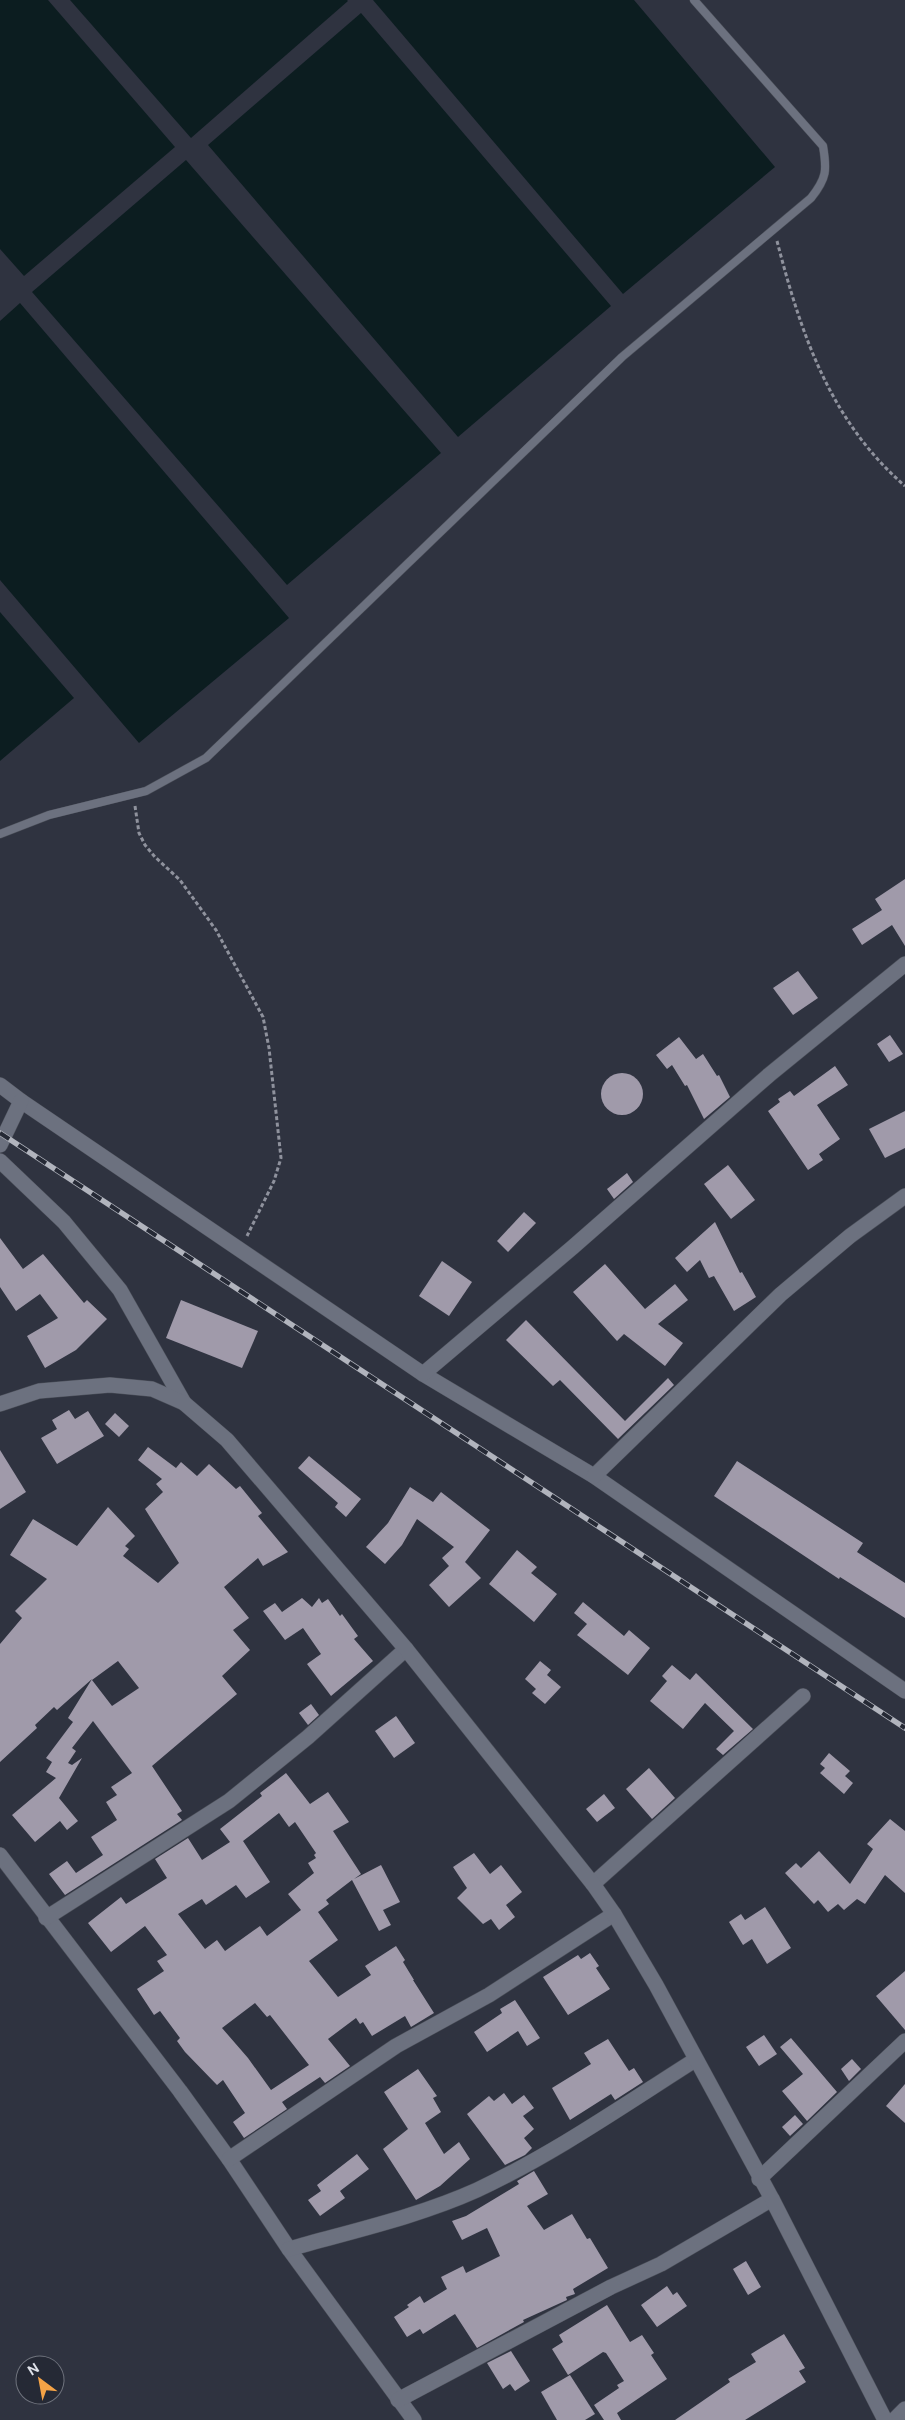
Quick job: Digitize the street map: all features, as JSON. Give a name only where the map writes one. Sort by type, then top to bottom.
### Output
[{"type":"street","points":[[423,1374],[573,1248],[769,1075],[905,964]]},
{"type":"street","points":[[0,1085],[423,1374],[594,1476],[902,1684]]},
{"type":"street","points":[[0,1145],[21,1101]]},
{"type":"street","points":[[0,1161],[64,1222],[120,1290],[184,1403]]},
{"type":"street","points":[[594,1476],[780,1295],[850,1236],[905,1196]]},
{"type":"street","points":[[0,1404],[39,1391],[110,1385],[152,1389],[184,1403],[227,1440],[406,1649],[593,1884],[614,1914],[656,1985],[759,2179],[772,2199],[885,2420]]},
{"type":"street","points":[[46,1918],[229,1801],[308,1737],[406,1649]]},
{"type":"street","points":[[593,1884],[803,1696]]},
{"type":"street","points":[[0,1856],[46,1918],[115,2004],[230,2159],[289,2249],[414,2420]]},
{"type":"street","points":[[230,2159],[396,2046],[489,1995],[614,1914]]},
{"type":"street","points":[[759,2179],[905,2041]]},
{"type":"street","points":[[289,2249],[415,2214],[476,2190],[537,2159],[695,2060]]},
{"type":"street","points":[[398,2400],[611,2287],[661,2264],[772,2199]]},
{"type":"street","points":[[894,2420],[905,2409]]},
{"type":"lane","points":[[0,834],[49,815],[146,791],[206,758],[622,357],[811,198],[822,184],[826,166],[823,146],[694,0]]},
{"type":"path","points":[[774,231],[790,292],[819,372],[839,410],[861,440],[891,474],[905,486]]},
{"type":"path","points":[[133,794],[138,832],[145,845],[180,880],[216,930],[263,1017],[269,1048],[281,1158],[274,1181],[240,1250]]},
{"type":"shaded area","points":[[0,0],[48,0],[175,147],[24,276],[0,249]]},
{"type":"shaded area","points":[[70,0],[347,0],[348,1],[191,138]]},
{"type":"shaded area","points":[[373,0],[634,0],[775,167],[623,294]]},
{"type":"shaded area","points":[[361,13],[611,306],[458,437],[208,145]]},
{"type":"shaded area","points":[[186,160],[441,453],[287,585],[32,292]]},
{"type":"shaded area","points":[[20,303],[289,618],[139,743],[0,580],[0,321]]},
{"type":"shaded area","points":[[0,612],[74,698],[0,761]]},
{"type":"building","points":[[905,879],[905,946],[892,925],[862,945],[852,929],[882,910],[875,899]]},
{"type":"building","points":[[798,971],[818,998],[793,1015],[773,988]]},
{"type":"building","points":[[890,1035],[903,1054],[889,1062],[877,1044]]},
{"type":"building","points":[[679,1037],[696,1059],[703,1054],[717,1076],[719,1075],[730,1097],[704,1119],[687,1085],[685,1086],[672,1065],[667,1069],[656,1055]]},
{"type":"building","points":[[835,1066],[848,1085],[817,1105],[840,1139],[819,1154],[823,1160],[808,1170],[768,1111],[780,1102],[778,1099],[790,1091],[794,1096]]},
{"type":"building","points":[[626,1073],[634,1076],[640,1082],[643,1094],[640,1106],[634,1112],[618,1115],[610,1112],[604,1106],[601,1090],[604,1082],[610,1076]]},
{"type":"building","points":[[905,1111],[905,1148],[885,1158],[869,1129]]},
{"type":"building","points":[[728,1165],[755,1200],[731,1219],[704,1184]]},
{"type":"building","points":[[627,1173],[633,1182],[614,1199],[607,1189]]},
{"type":"building","points":[[524,1212],[536,1223],[508,1252],[497,1241]]},
{"type":"building","points":[[715,1222],[740,1273],[742,1272],[756,1297],[734,1311],[714,1276],[709,1278],[700,1260],[687,1272],[675,1258]]},
{"type":"building","points":[[0,1238],[23,1269],[43,1254],[84,1303],[87,1300],[107,1319],[76,1350],[45,1368],[27,1336],[58,1318],[40,1294],[16,1311],[0,1287]]},
{"type":"building","points":[[442,1261],[472,1282],[449,1316],[419,1296]]},
{"type":"building","points":[[605,1264],[645,1309],[675,1284],[688,1300],[658,1324],[683,1343],[665,1366],[624,1334],[617,1341],[573,1292]]},
{"type":"building","points":[[181,1300],[258,1331],[242,1368],[166,1338]]},
{"type":"building","points":[[526,1320],[625,1421],[668,1378],[674,1385],[618,1439],[560,1380],[553,1386],[506,1340]]},
{"type":"building","points":[[69,1410],[75,1419],[88,1411],[104,1436],[57,1464],[41,1438],[57,1429],[52,1420]]},
{"type":"building","points":[[115,1413],[129,1426],[119,1437],[105,1424]]},
{"type":"building","points":[[148,1447],[176,1468],[181,1462],[197,1476],[209,1464],[236,1489],[240,1486],[262,1513],[258,1516],[288,1552],[263,1566],[258,1558],[224,1587],[249,1618],[233,1630],[250,1650],[222,1676],[237,1694],[152,1766],[182,1811],[177,1814],[182,1820],[65,1895],[49,1874],[67,1861],[76,1873],[103,1855],[91,1837],[117,1820],[106,1802],[117,1795],[111,1787],[132,1773],[93,1721],[72,1748],[76,1751],[68,1763],[72,1765],[82,1758],[59,1798],[78,1821],[67,1830],[60,1821],[35,1842],[12,1815],[56,1778],[46,1772],[52,1762],[46,1758],[73,1722],[68,1718],[92,1679],[57,1710],[54,1707],[35,1725],[37,1728],[0,1762],[0,1644],[22,1618],[15,1611],[47,1579],[10,1555],[33,1519],[77,1546],[108,1507],[135,1536],[125,1546],[129,1549],[123,1556],[158,1583],[179,1563],[145,1509],[163,1492],[156,1484],[162,1479],[138,1460]],"holes":[[[118,1661],[139,1688],[112,1706],[92,1680]]]},
{"type":"building","points":[[0,1450],[26,1492],[0,1509]]},
{"type":"building","points":[[309,1456],[361,1499],[346,1517],[335,1507],[338,1503],[298,1468]]},
{"type":"building","points":[[737,1461],[863,1543],[857,1552],[905,1583],[905,1618],[840,1577],[839,1579],[714,1496]]},
{"type":"building","points":[[410,1487],[433,1502],[441,1492],[490,1530],[465,1562],[481,1578],[449,1607],[429,1585],[449,1566],[442,1558],[454,1547],[417,1519],[402,1545],[385,1564],[366,1547],[388,1523]]},
{"type":"building","points":[[517,1550],[537,1567],[531,1573],[557,1594],[534,1622],[489,1584]]},
{"type":"building","points":[[302,1598],[312,1607],[319,1598],[322,1603],[328,1599],[358,1636],[354,1639],[373,1661],[331,1696],[307,1664],[321,1654],[303,1628],[285,1640],[263,1611],[275,1603],[282,1612]]},
{"type":"building","points":[[583,1602],[624,1636],[629,1630],[650,1648],[628,1675],[577,1635],[587,1624],[574,1613]]},
{"type":"building","points":[[540,1661],[551,1670],[547,1675],[561,1687],[545,1704],[532,1693],[536,1689],[525,1679]]},
{"type":"building","points":[[672,1665],[690,1680],[696,1673],[753,1729],[723,1755],[716,1749],[734,1731],[705,1703],[683,1729],[650,1701],[667,1681],[662,1676]]},
{"type":"building","points":[[311,1704],[319,1715],[308,1725],[299,1713]]},
{"type":"building","points":[[396,1716],[415,1743],[394,1758],[375,1731]]},
{"type":"building","points":[[829,1753],[850,1771],[845,1776],[853,1783],[844,1794],[820,1773],[825,1768],[820,1764]]},
{"type":"building","points":[[649,1768],[675,1798],[652,1819],[626,1789]]},
{"type":"building","points":[[286,1773],[310,1804],[328,1792],[349,1822],[333,1831],[361,1874],[354,1879],[381,1865],[400,1902],[383,1910],[391,1925],[379,1931],[352,1880],[326,1900],[329,1904],[318,1912],[338,1940],[309,1961],[338,1997],[371,1975],[365,1966],[396,1946],[405,1960],[403,1962],[413,1980],[434,2013],[411,2027],[405,2016],[372,2036],[363,2022],[360,2024],[356,2018],[328,2039],[350,2066],[325,2083],[320,2077],[282,2102],[287,2109],[244,2138],[233,2122],[245,2113],[223,2080],[217,2085],[185,2052],[177,2041],[180,2038],[160,2011],[154,2015],[137,1989],[164,1971],[157,1961],[167,1955],[145,1926],[111,1952],[88,1923],[121,1897],[126,1904],[167,1878],[155,1859],[188,1838],[202,1860],[230,1842],[220,1829],[262,1796],[260,1793]],"holes":[[[279,1813],[289,1827],[295,1822],[316,1853],[314,1855],[316,1858],[308,1863],[314,1873],[288,1894],[301,1910],[267,1936],[260,1926],[225,1951],[217,1940],[205,1949],[178,1914],[202,1899],[206,1905],[236,1885],[246,1898],[270,1882],[243,1841]],[[255,2003],[267,2017],[270,2015],[309,2065],[271,2090],[248,2058],[222,2028]]]},
{"type":"building","points":[[604,1794],[615,1808],[597,1822],[586,1809]]},
{"type":"building","points":[[890,1819],[905,1831],[905,1893],[885,1875],[865,1904],[857,1899],[844,1910],[838,1904],[828,1912],[818,1900],[814,1904],[785,1873],[796,1863],[801,1868],[819,1851],[850,1884],[873,1849],[867,1844]]},
{"type":"building","points":[[474,1853],[490,1874],[501,1865],[522,1892],[506,1905],[515,1917],[499,1930],[491,1919],[483,1924],[457,1898],[467,1888],[453,1867]]},
{"type":"building","points":[[765,1907],[791,1948],[767,1964],[752,1939],[743,1945],[729,1922],[741,1914],[745,1920]]},
{"type":"building","points":[[590,1953],[599,1966],[596,1968],[610,1989],[568,2015],[543,1977],[578,1955],[581,1959]]},
{"type":"building","points":[[905,1971],[905,2030],[876,1996]]},
{"type":"building","points":[[515,2000],[540,2038],[527,2046],[518,2031],[487,2052],[474,2032],[502,2013],[500,2009]]},
{"type":"building","points":[[764,2035],[777,2054],[759,2066],[746,2047]]},
{"type":"building","points":[[791,2038],[837,2092],[807,2121],[782,2091],[803,2074],[780,2047]]},
{"type":"building","points":[[608,2039],[629,2071],[634,2068],[643,2082],[615,2100],[611,2094],[570,2120],[552,2088],[591,2064],[584,2053]]},
{"type":"building","points":[[852,2059],[861,2069],[849,2081],[841,2069]]},
{"type":"building","points":[[418,2069],[437,2096],[433,2098],[441,2112],[425,2123],[444,2154],[459,2142],[470,2159],[440,2186],[416,2200],[383,2149],[408,2129],[384,2092]]},
{"type":"building","points":[[905,2084],[905,2123],[886,2106]]},
{"type":"building","points":[[504,2093],[512,2104],[524,2095],[534,2108],[523,2116],[534,2129],[524,2138],[532,2148],[525,2155],[505,2165],[467,2114],[489,2096],[494,2101]]},
{"type":"building","points":[[795,2115],[803,2124],[790,2136],[782,2127]]},
{"type":"building","points":[[357,2154],[369,2169],[340,2191],[345,2198],[320,2216],[308,2200],[321,2191],[317,2185]]},
{"type":"building","points":[[534,2171],[548,2194],[527,2206],[544,2230],[572,2214],[587,2239],[590,2238],[608,2268],[573,2289],[575,2294],[566,2297],[567,2300],[523,2320],[524,2322],[477,2348],[455,2314],[423,2334],[420,2329],[407,2337],[394,2317],[409,2307],[407,2305],[420,2296],[424,2303],[447,2289],[441,2277],[463,2266],[466,2273],[500,2256],[487,2228],[462,2240],[452,2221],[466,2216],[519,2184],[517,2181]]},
{"type":"building","points":[[746,2261],[761,2287],[748,2295],[733,2269]]},
{"type":"building","points":[[667,2286],[673,2295],[677,2292],[687,2306],[657,2327],[641,2305]]},
{"type":"building","points":[[607,2305],[630,2342],[642,2335],[654,2353],[651,2355],[667,2379],[617,2413],[621,2420],[604,2420],[594,2405],[619,2388],[617,2385],[624,2381],[606,2353],[603,2352],[568,2375],[552,2349],[563,2342],[559,2335]]},
{"type":"building","points":[[784,2334],[805,2368],[799,2371],[806,2382],[745,2420],[675,2420],[730,2382],[728,2379],[756,2362],[751,2354]]},
{"type":"building","points":[[511,2351],[530,2381],[515,2391],[510,2384],[503,2389],[487,2363]]},
{"type":"building","points":[[570,2375],[595,2414],[585,2420],[557,2420],[541,2392]]},
{"type":"railway","points":[[0,1133],[905,1728]]}]
